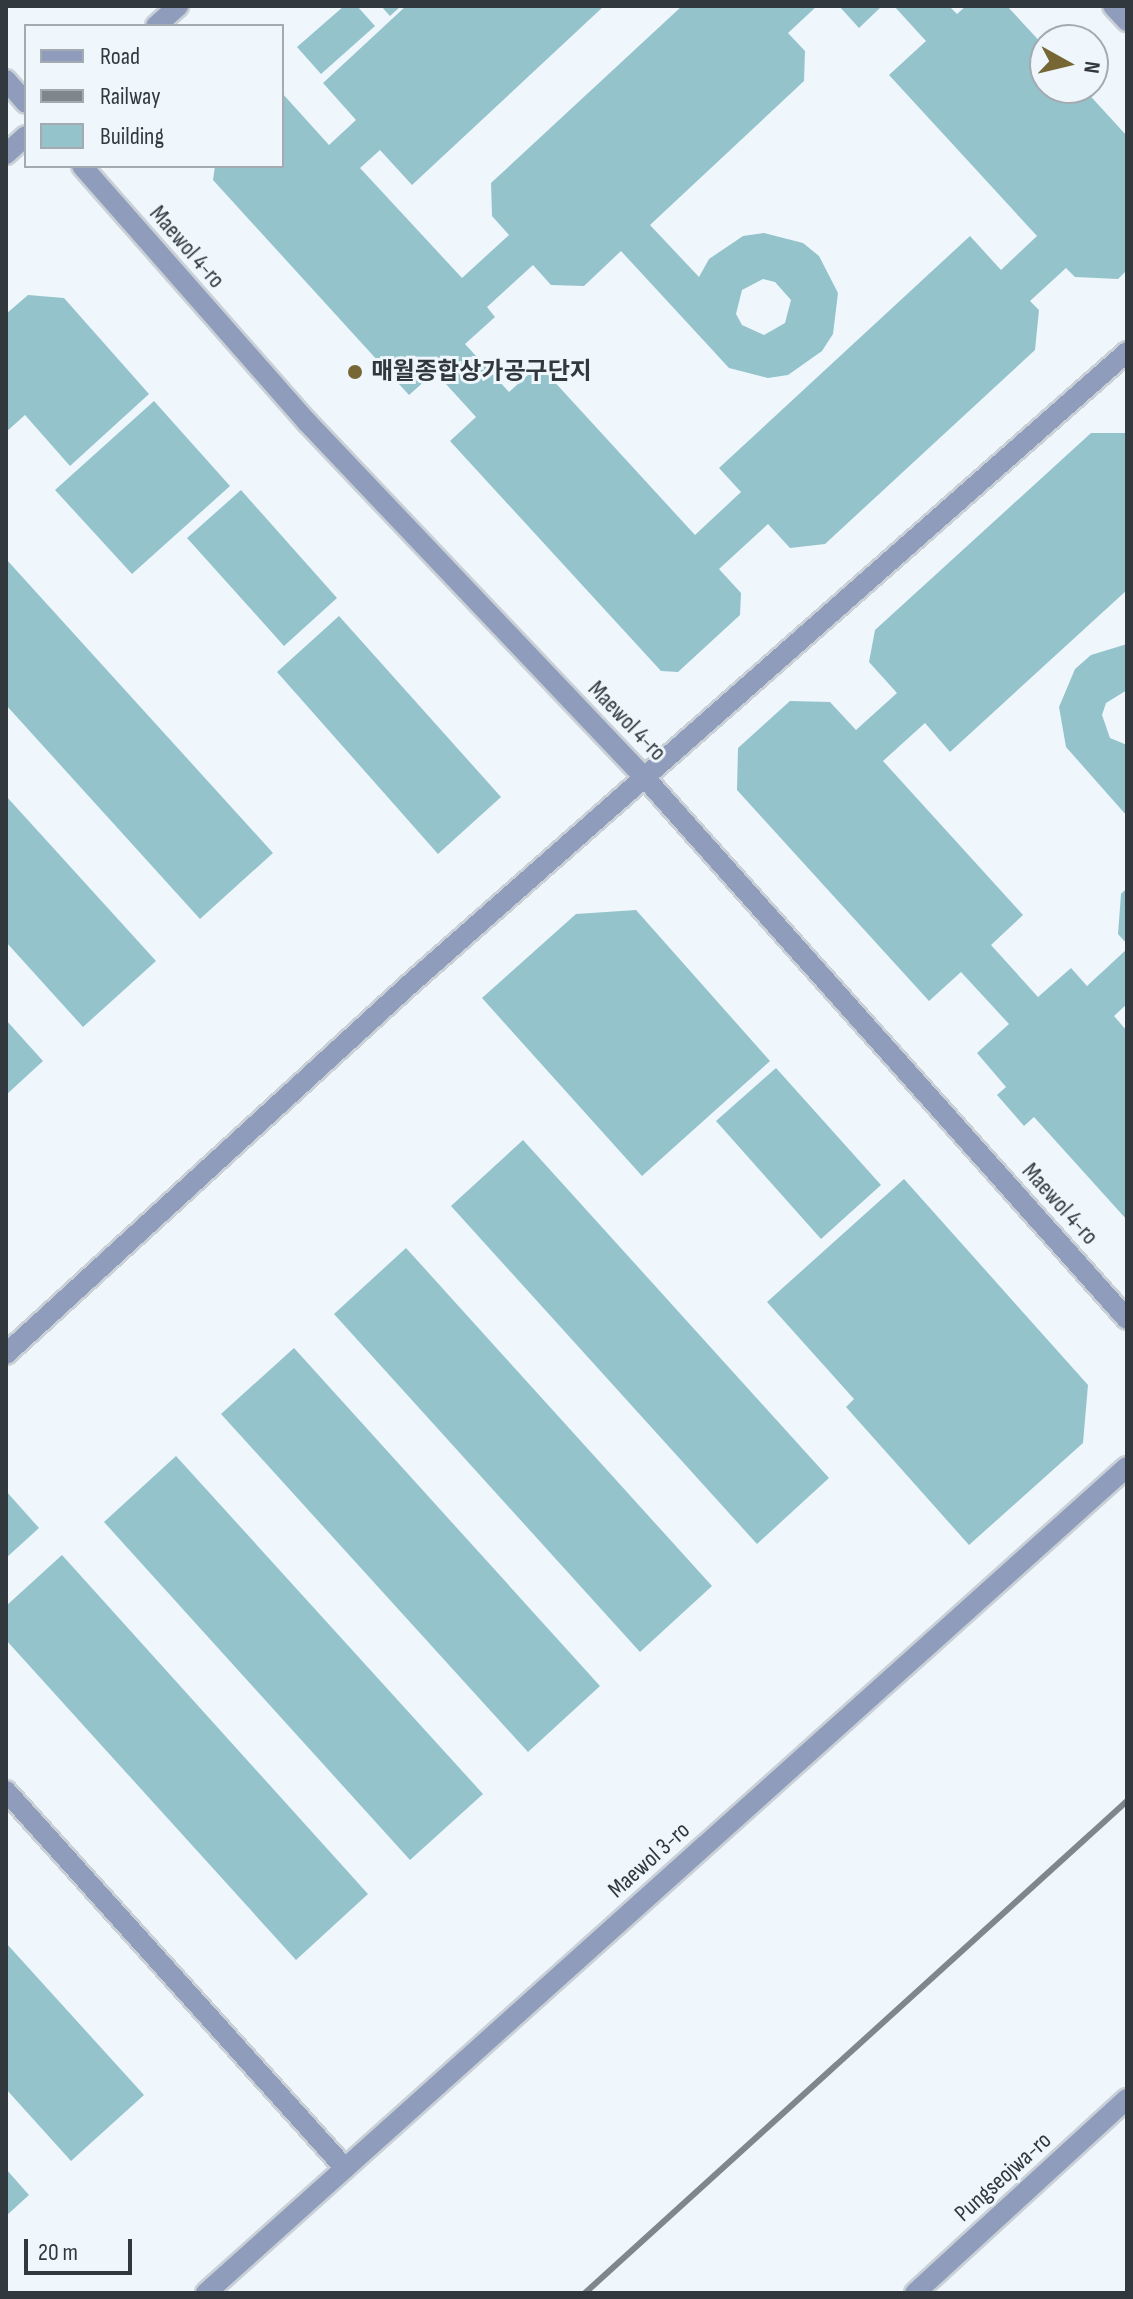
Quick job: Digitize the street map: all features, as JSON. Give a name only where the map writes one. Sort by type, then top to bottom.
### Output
[{"type":"street","points":[[158,24],[178,6]]},
{"type":"street","points":[[1113,6],[1127,21]]},
{"type":"street","points":[[6,80],[24,101]]},
{"type":"street","points":[[6,154],[24,138]]},
{"type":"street","name":"Maewol 4-ro","points":[[84,168],[307,422],[646,779],[1127,1319]]},
{"type":"street","points":[[6,1354],[410,984],[1127,352]]},
{"type":"street","name":"Maewol 3-ro","points":[[206,2293],[1127,1467]]},
{"type":"street","points":[[6,1791],[344,2167]]},
{"type":"street","name":"Pungseojwa-ro","points":[[915,2293],[1127,2099]]},
{"type":"building","points":[[344,6],[357,6],[375,26],[321,74],[297,47]]},
{"type":"building","points":[[381,6],[401,6],[390,16]]},
{"type":"building","points":[[406,6],[604,6],[412,185],[380,150],[360,168],[462,278],[509,235],[492,216],[491,183],[682,6],[817,6],[788,33],[805,51],[804,81],[650,225],[699,277],[709,259],[743,236],[764,233],[803,243],[819,256],[838,293],[833,334],[822,351],[788,375],[768,378],[729,368],[621,251],[584,286],[551,285],[533,265],[487,307],[495,317],[465,344],[509,392],[539,365],[695,535],[741,492],[719,468],[970,236],[1001,270],[1037,236],[889,75],[926,41],[894,6],[949,6],[957,14],[966,6],[1007,6],[1029,30],[1029,104],[1098,104],[1127,136],[1127,270],[1118,279],[1075,277],[1066,268],[1030,301],[1039,310],[1035,350],[825,544],[790,548],[768,524],[719,569],[741,593],[740,615],[678,672],[661,671],[450,441],[476,417],[435,372],[409,395],[213,180],[215,168],[284,168],[284,95],[329,145],[356,120],[323,83]],"holes":[[[763,279],[775,282],[791,300],[785,323],[764,335],[742,325],[736,314],[742,290]]]},
{"type":"building","points":[[839,6],[882,6],[859,28]]},
{"type":"building","points":[[28,295],[64,298],[149,394],[70,466],[25,415],[6,432],[6,314]]},
{"type":"building","points":[[154,401],[230,486],[132,574],[55,490]]},
{"type":"building","points":[[1091,433],[1127,433],[1127,590],[950,752],[925,723],[883,761],[1023,915],[991,945],[1038,997],[1071,968],[1087,986],[1127,949],[1127,1004],[1114,1016],[1127,1031],[1127,1220],[1034,1117],[1024,1126],[997,1095],[1006,1087],[977,1053],[1009,1024],[961,972],[929,1001],[737,790],[738,748],[790,701],[830,702],[856,730],[897,693],[869,662],[875,630]]},
{"type":"building","points":[[241,490],[337,598],[284,646],[187,538]]},
{"type":"building","points":[[6,559],[273,853],[200,919],[6,705]]},
{"type":"building","points":[[339,616],[501,797],[438,854],[277,672]]},
{"type":"building","points":[[1127,644],[1127,690],[1106,703],[1102,715],[1110,738],[1127,745],[1127,816],[1066,747],[1059,707],[1075,669],[1091,655]]},
{"type":"building","points":[[6,796],[156,961],[83,1027],[6,942]]},
{"type":"building","points":[[1127,888],[1127,944],[1118,934],[1121,894]]},
{"type":"building","points":[[636,910],[770,1061],[642,1176],[482,998],[576,914]]},
{"type":"building","points":[[6,1020],[43,1061],[6,1095]]},
{"type":"building","points":[[776,1068],[881,1185],[821,1239],[716,1121]]},
{"type":"building","points":[[523,1140],[829,1478],[757,1544],[451,1206]]},
{"type":"building","points":[[904,1179],[1088,1385],[1083,1443],[969,1545],[846,1407],[854,1399],[767,1302]]},
{"type":"building","points":[[406,1248],[712,1586],[640,1652],[334,1314]]},
{"type":"building","points":[[294,1348],[600,1686],[528,1752],[221,1414]]},
{"type":"building","points":[[176,1456],[483,1794],[410,1860],[104,1522]]},
{"type":"building","points":[[6,1491],[39,1528],[6,1558]]},
{"type":"building","points":[[62,1555],[368,1894],[296,1960],[6,1640],[6,1606]]},
{"type":"building","points":[[6,1943],[144,2095],[71,2161],[6,2089]]},
{"type":"building","points":[[6,2169],[29,2195],[6,2216]]},
{"type":"railway","points":[[585,2293],[1127,1801]]},
{"type":"place","name":"매월종합상가공구단지","points":[[355,372]]}]
